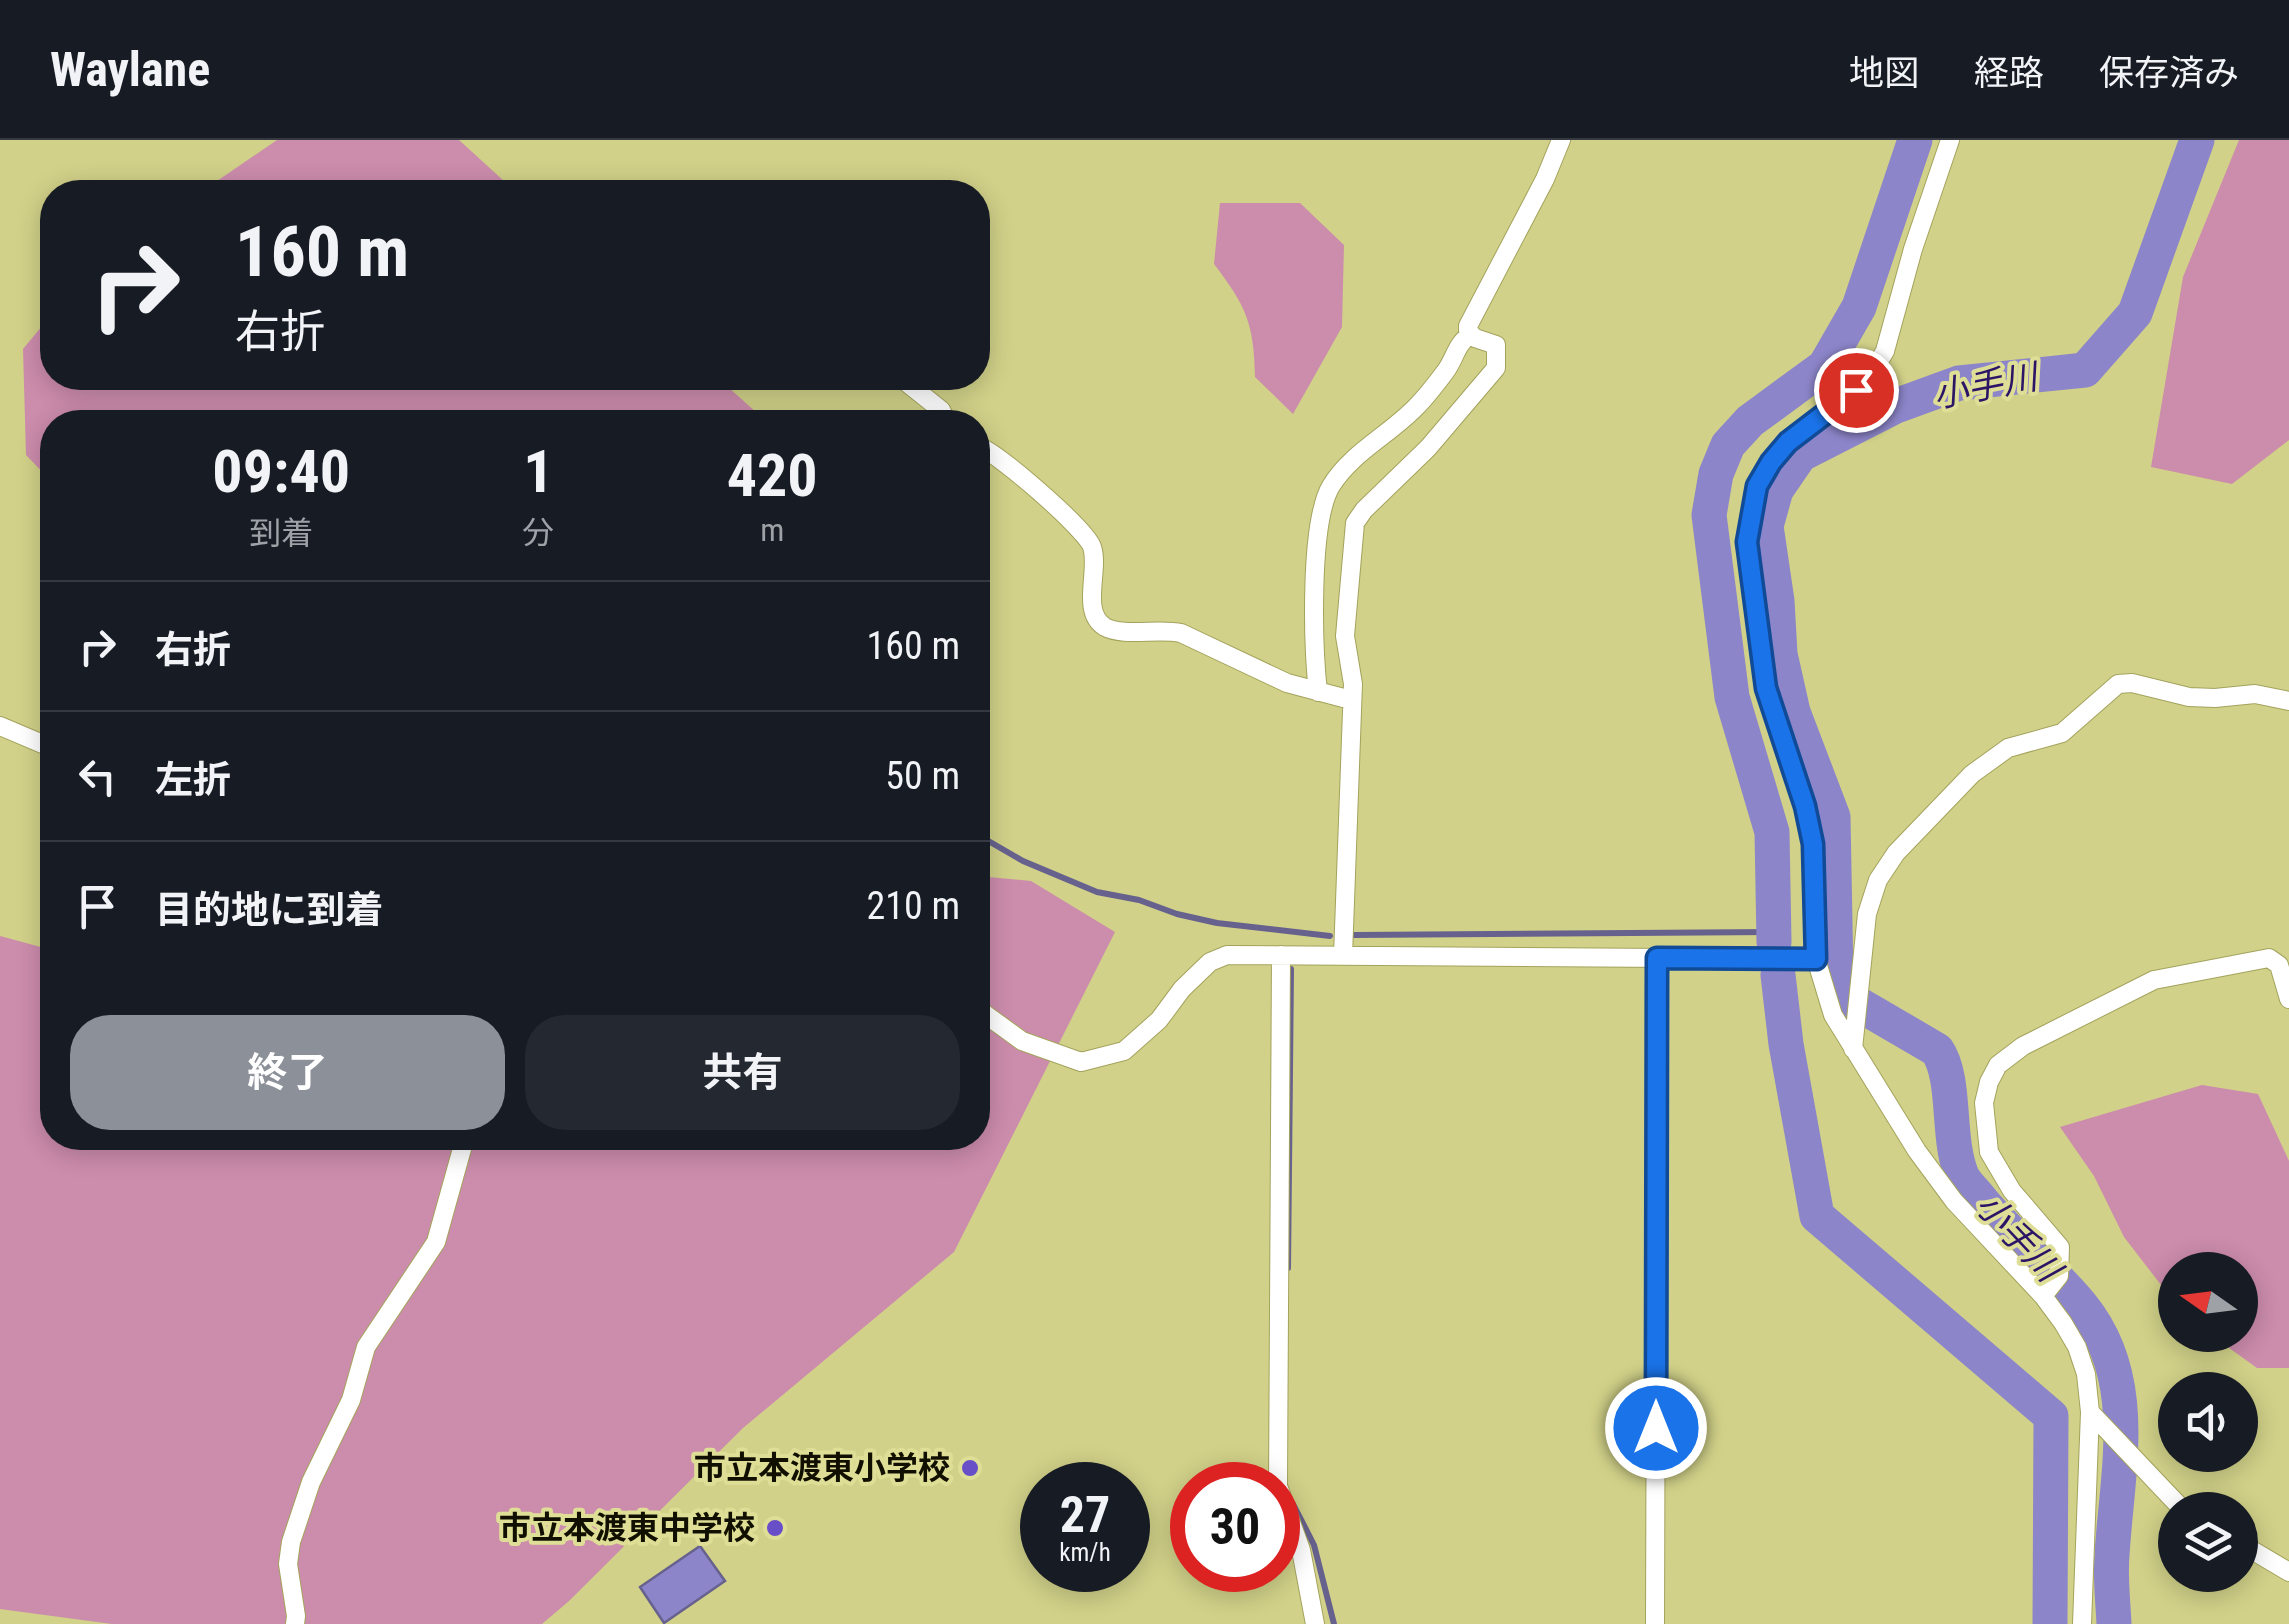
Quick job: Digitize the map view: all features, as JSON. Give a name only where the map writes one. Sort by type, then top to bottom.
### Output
[{"type":"street","points":[[1470,335],[1472,317],[1561,140]]},
{"type":"street","points":[[1950,140],[1885,351],[1870,376],[1788,442],[1771,462],[1757,486],[1747,542],[1766,688],[1805,806],[1813,844],[1816,959],[1833,1015],[1954,1201],[2052,1287],[2086,1374],[2090,1412],[2082,1624]]},
{"type":"street","points":[[1318,692],[1318,531],[1323,504],[1332,485],[1349,465],[1414,408],[1448,370],[1462,340],[1470,335]]},
{"type":"street","points":[[1343,956],[1353,684],[1345,636],[1355,523],[1428,448],[1496,368],[1496,344],[1470,335]]},
{"type":"street","points":[[916,390],[941,410]]},
{"type":"street","points":[[990,455],[1088,536],[1096,566],[1093,611],[1107,628],[1181,633],[1287,683],[1351,700]]},
{"type":"street","points":[[1853,1049],[1867,914],[1878,880],[1896,853],[1972,774],[2008,748],[2062,733],[2118,684],[2132,683],[2189,696],[2255,694],[2289,701]]},
{"type":"street","points":[[0,726],[40,743]]},
{"type":"street","points":[[990,1018],[1022,1042],[1082,1062],[1124,1050],[1159,1020],[1182,989],[1210,962],[1227,955],[1816,959]]},
{"type":"street","points":[[1281,955],[1278,1486],[1301,1550],[1315,1624]]},
{"type":"street","points":[[1655,1624],[1657,958]]},
{"type":"street","points":[[2052,1287],[2060,1247],[2012,1190],[1989,1152],[1984,1103],[1998,1066],[2023,1046],[2154,980],[2269,958],[2279,965],[2289,999]]},
{"type":"street","points":[[294,1624],[288,1564],[291,1542],[311,1482],[351,1400],[366,1347],[436,1242],[462,1150]]},
{"type":"street","points":[[2090,1412],[2166,1492]]},
{"type":"street","points":[[2258,1554],[2289,1572]]},
{"type":"shaded area","points":[[277,140],[459,140],[503,180],[219,180]]},
{"type":"shaded area","points":[[2239,140],[2289,140],[2289,440],[2232,484],[2151,467],[2183,277]]},
{"type":"shaded area","points":[[1220,203],[1300,203],[1344,245],[1342,327],[1293,414],[1255,377],[1253,342],[1246,316],[1214,264]]},
{"type":"shaded area","points":[[40,328],[40,390],[731,390],[754,410],[40,410],[40,470],[26,455],[23,349]]},
{"type":"shaded area","points":[[990,877],[1031,881],[1115,932],[954,1252],[743,1428],[542,1624],[112,1624],[0,1609],[0,936],[40,947],[40,1150],[990,1150]]},
{"type":"shaded area","points":[[2202,1085],[2258,1094],[2289,1161],[2289,1368],[2257,1368],[2235,1352],[2258,1352],[2258,1252],[2158,1252],[2158,1281],[2124,1237],[2094,1176],[2060,1127]]},
{"type":"shaded area","points":[[700,1546],[725,1581],[664,1623],[640,1587]]},
{"type":"waterway","points":[[1774,942],[1772,832],[1732,697],[1709,515],[1716,474],[1728,445],[1750,421],[1825,366],[1859,307],[1915,140]]},
{"type":"waterway","name":"小手川","points":[[2114,1624],[2111,1564],[2121,1426],[2112,1363],[2100,1333],[2081,1305],[1962,1176],[1954,1144],[1947,1077],[1937,1050],[1848,998],[1836,977],[1833,817],[1793,712],[1780,654],[1766,526],[1776,490],[1800,455],[1896,406],[1959,383],[2085,370],[2135,313],[2197,140]]},
{"type":"waterway","points":[[990,842],[1023,861],[1097,892],[1217,923],[1330,936]]},
{"type":"waterway","points":[[1353,935],[1773,932]]},
{"type":"waterway","points":[[1288,1268],[1291,969]]},
{"type":"waterway","points":[[1778,975],[1786,1044],[1817,1216],[2051,1416],[2050,1624]]},
{"type":"waterway","points":[[1300,1518],[1314,1545],[1334,1624]]},
{"type":"place","name":"市立本渡東小学校","points":[[970,1468]]},
{"type":"place","name":"市立本渡東中学校","points":[[775,1528]]},
{"type":"route","points":[[1656,1428],[1657,958],[1816,959],[1813,844],[1805,806],[1766,688],[1747,542],[1757,486],[1771,462],[1788,442],[1856,390]]}]
